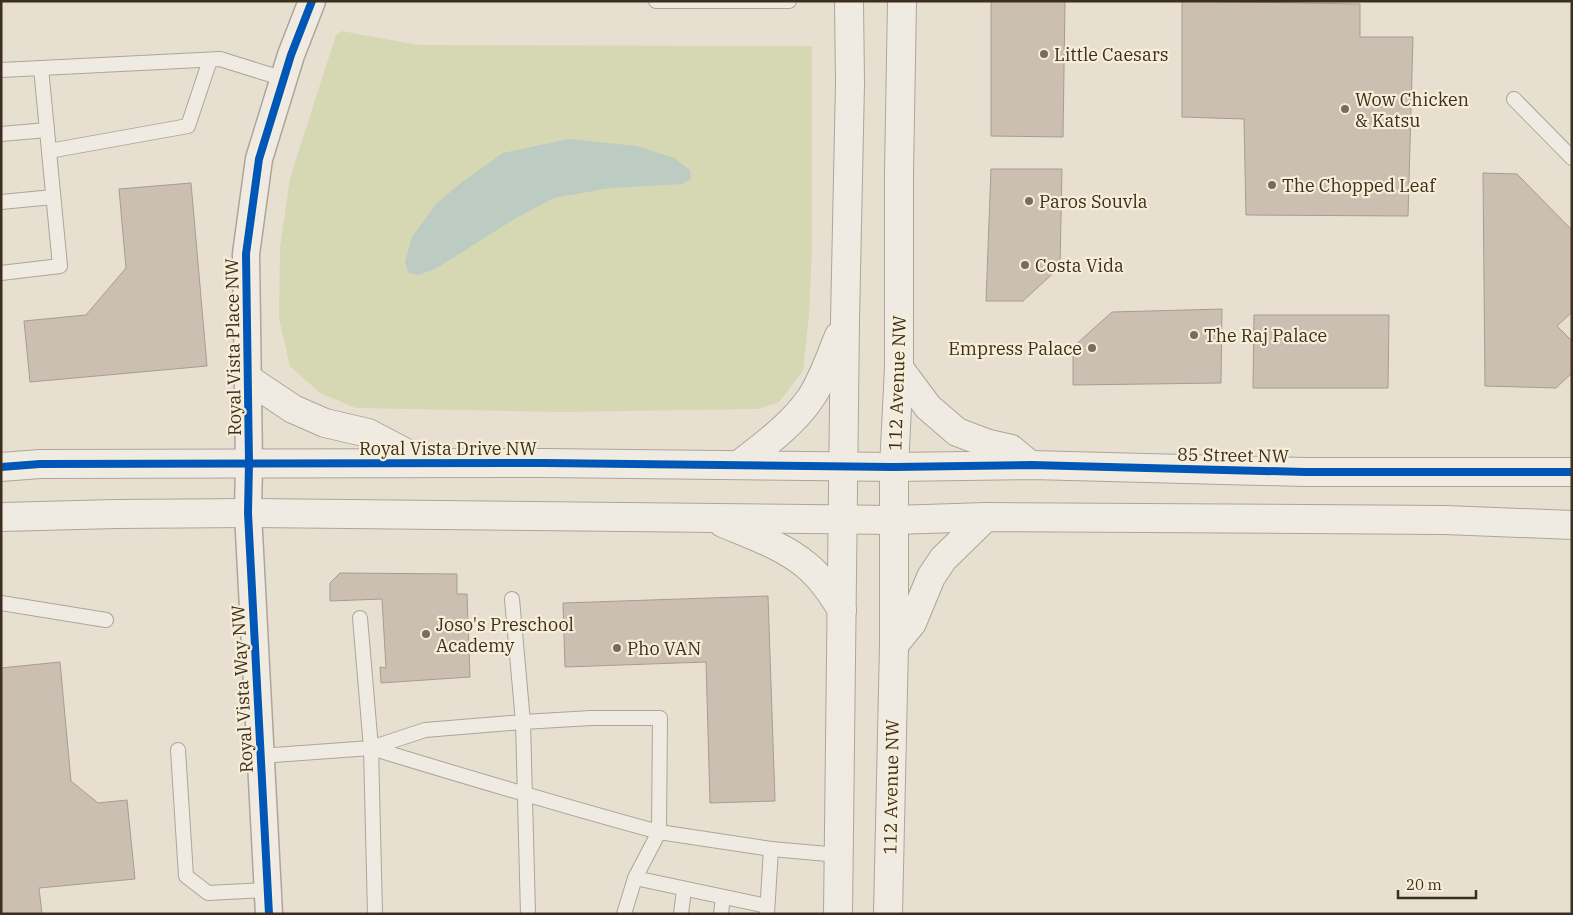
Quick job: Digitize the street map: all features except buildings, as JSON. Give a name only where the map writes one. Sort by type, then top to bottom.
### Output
[{"type":"street","name":"Royal Vista Place NW","points":[[250,463],[246,254],[260,159],[284,79],[312,1]]},
{"type":"street","points":[[838,914],[842,519],[850,82],[849,1]]},
{"type":"street","name":"112 Avenue NW","points":[[888,914],[894,645],[894,467],[899,368],[899,173],[902,1]]},
{"type":"street","points":[[740,464],[781,430],[810,398],[823,376],[845,320]]},
{"type":"street","points":[[899,368],[928,407],[957,432],[988,444],[1010,449],[1030,465]]},
{"type":"street","points":[[248,379],[293,409],[325,423],[368,434],[424,463]]},
{"type":"street","name":"Royal Vista Way NW","points":[[250,463],[248,513],[268,902]]},
{"type":"street","name":"Royal Vista Drive NW","points":[[1,467],[40,464],[424,463],[740,464],[894,467]]},
{"type":"street","name":"85 Street NW","points":[[894,467],[1030,465],[1305,472],[1572,472]]},
{"type":"street","points":[[1,517],[248,513],[894,520],[986,517],[1445,520],[1572,524]]},
{"type":"street","points":[[894,645],[912,623],[931,577],[943,559],[986,517]]},
{"type":"street","points":[[712,518],[773,545],[806,565],[827,588],[842,610]]},
{"type":"lane","points":[[656,1],[789,1]]},
{"type":"lane","points":[[1,70],[220,59],[284,79]]},
{"type":"lane","points":[[49,151],[188,126],[210,60]]},
{"type":"lane","points":[[1,273],[60,266],[41,68]]},
{"type":"lane","points":[[1514,99],[1572,158]]},
{"type":"lane","points":[[1,134],[47,130]]},
{"type":"lane","points":[[1,202],[53,197]]},
{"type":"lane","points":[[512,600],[523,722],[528,914]]},
{"type":"lane","points":[[1,604],[106,620]]},
{"type":"lane","points":[[360,618],[371,748],[375,914]]},
{"type":"lane","points":[[260,756],[371,748],[425,730],[592,718],[660,718],[659,832],[635,878],[624,914]]},
{"type":"lane","points":[[371,748],[659,832],[771,848],[838,855]]},
{"type":"lane","points":[[178,750],[186,876],[208,893],[268,902]]},
{"type":"lane","points":[[635,878],[723,897],[767,910],[771,848]]},
{"type":"lane","points":[[681,914],[684,889]]},
{"type":"lane","points":[[721,914],[723,897]]},
{"type":"green space","points":[[342,31],[418,45],[812,46],[812,250],[809,316],[803,371],[779,402],[758,409],[561,412],[356,408],[320,393],[290,366],[279,319],[280,247],[290,178],[336,35]]},
{"type":"shaded area","points":[[568,139],[637,146],[674,158],[690,170],[691,179],[682,184],[610,188],[554,198],[516,218],[437,268],[419,275],[409,273],[405,262],[412,237],[436,204],[461,183],[503,153]]},
{"type":"cycle path","points":[[269,914],[248,513],[246,254],[259,159],[291,55],[312,1]]},
{"type":"cycle path","points":[[1,467],[40,464],[544,463],[894,467],[1031,465],[1305,472],[1572,472]]},
{"type":"place","name":"Little Caesars","points":[[1044,54]]},
{"type":"place","name":"Wow Chicken & Katsu","points":[[1345,109]]},
{"type":"place","name":"The Chopped Leaf","points":[[1272,185]]},
{"type":"place","name":"Paros Souvla","points":[[1029,201]]},
{"type":"place","name":"Costa Vida","points":[[1025,265]]},
{"type":"place","name":"The Raj Palace","points":[[1194,335]]},
{"type":"place","name":"Empress Palace","points":[[1092,348]]},
{"type":"place","name":"Joso's Preschool Academy","points":[[426,634]]},
{"type":"place","name":"Pho VAN","points":[[617,648]]}]
